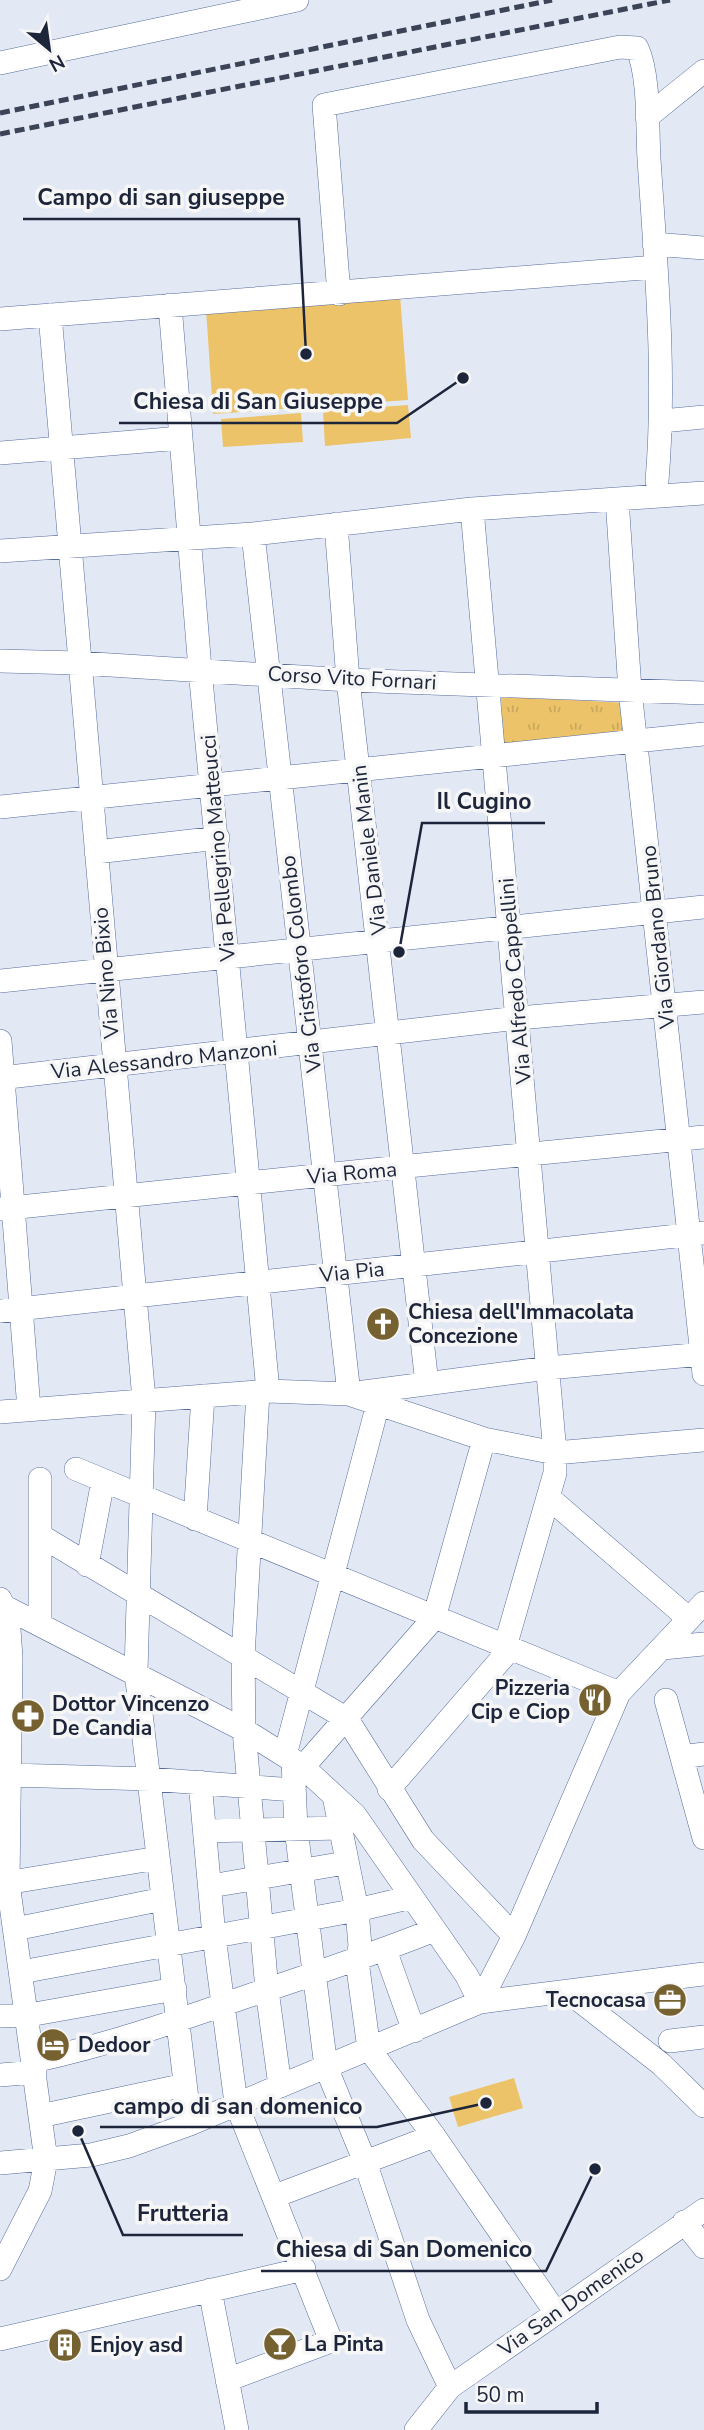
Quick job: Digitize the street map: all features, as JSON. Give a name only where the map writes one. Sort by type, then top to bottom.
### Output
[{"type":"street","points":[[0,62],[298,0]]},
{"type":"street","points":[[339,294],[324,105],[620,47],[636,48],[641,58],[647,117],[655,256],[662,421],[657,481]]},
{"type":"street","points":[[647,117],[704,71]]},
{"type":"street","points":[[0,319],[339,294],[704,248]]},
{"type":"street","name":"Via Pellegrino Matteucci","points":[[170,305],[200,669],[229,957],[247,1183],[259,1282],[263,1391],[243,1657],[244,1730],[267,1990],[280,2086]]},
{"type":"street","name":"Via Nino Bixio","points":[[50,315],[144,1400],[136,1672],[190,2124]]},
{"type":"street","points":[[662,421],[704,417]]},
{"type":"street","points":[[0,453],[181,438]]},
{"type":"street","points":[[617,499],[657,481],[704,477]]},
{"type":"street","points":[[0,551],[253,534],[472,509],[704,493]]},
{"type":"street","name":"Via Giordano Bruno","points":[[617,499],[630,690],[680,1140],[696,1234],[704,1361]]},
{"type":"street","name":"Via Alfredo Cappellini","points":[[472,509],[555,1453],[555,1473],[507,1648]]},
{"type":"street","name":"Via Daniele Manin","points":[[336,524],[348,680],[380,941],[427,1384]]},
{"type":"street","name":"Via Cristoforo Colombo","points":[[253,534],[348,1394]]},
{"type":"street","name":"Corso Vito Fornari","points":[[0,661],[200,669],[348,680],[704,693]]},
{"type":"street","points":[[0,807],[91,800],[704,734]]},
{"type":"street","points":[[96,852],[218,838]]},
{"type":"street","points":[[0,981],[704,907]]},
{"type":"street","name":"Via Alessandro Manzoni","points":[[2,1077],[389,1035],[518,1018],[704,1002]]},
{"type":"street","points":[[0,1041],[7,1208],[23,1308],[29,1409]]},
{"type":"street","name":"Via Roma","points":[[7,1208],[405,1168],[530,1152],[704,1137]]},
{"type":"street","name":"Via Pia","points":[[0,1311],[696,1234]]},
{"type":"street","points":[[0,1412],[263,1391],[348,1394],[548,1368],[704,1361]]},
{"type":"street","points":[[348,1394],[484,1439],[555,1453],[704,1440]]},
{"type":"street","points":[[195,1520],[203,1396]]},
{"type":"street","points":[[379,1404],[304,1692],[294,1761],[296,1829],[326,2067],[365,2162],[418,2320],[450,2388]]},
{"type":"street","points":[[294,1761],[347,1719],[434,1618],[484,1439]]},
{"type":"street","points":[[76,1469],[619,1693]]},
{"type":"street","points":[[40,1479],[40,1624]]},
{"type":"street","points":[[87,1565],[103,1481]]},
{"type":"street","points":[[480,2002],[514,1936],[619,1693],[696,1611],[548,1497]]},
{"type":"street","points":[[41,1536],[347,1719],[423,1840],[514,1936]]},
{"type":"street","points":[[0,2269],[40,2191],[46,2160],[29,2015],[14,1970],[15,1928],[4,1884],[4,1839],[10,1775],[4,1750],[3,1610],[40,1624],[136,1672],[244,1730],[294,1761],[355,1815],[467,1976],[480,2002]]},
{"type":"street","points":[[663,1648],[704,1644]]},
{"type":"street","points":[[389,1789],[507,1648]]},
{"type":"street","points":[[666,1700],[693,1755],[704,1839]]},
{"type":"street","points":[[10,1775],[149,1779],[294,1790]]},
{"type":"street","points":[[200,1783],[214,1936],[236,2103],[331,2341],[228,2380]]},
{"type":"street","points":[[334,1796],[345,1863],[357,1910],[360,1946],[357,1961],[369,2049],[434,2136],[556,2313]]},
{"type":"street","points":[[205,1831],[340,1828]]},
{"type":"street","points":[[4,1884],[158,1858]]},
{"type":"street","points":[[211,1885],[345,1863]]},
{"type":"street","points":[[14,1970],[170,1945],[412,1897]]},
{"type":"street","points":[[15,1928],[163,1899]]},
{"type":"street","points":[[0,2075],[98,2047],[316,1976],[434,1930]]},
{"type":"street","points":[[385,1950],[414,2031]]},
{"type":"street","points":[[0,2163],[91,2155],[129,2146],[190,2124],[480,2002],[570,1993],[704,1974]]},
{"type":"street","points":[[0,2017],[29,2015],[175,1989]]},
{"type":"street","points":[[570,1993],[662,2064],[704,2106]]},
{"type":"street","points":[[670,2041],[704,2037]]},
{"type":"street","points":[[40,2116],[185,2085]]},
{"type":"street","points":[[275,2196],[434,2136]]},
{"type":"street","name":"Via San Domenico","points":[[416,2430],[450,2388],[704,2210]]},
{"type":"street","points":[[684,2222],[704,2247]]},
{"type":"street","points":[[0,2339],[304,2269]]},
{"type":"street","points":[[210,2290],[237,2430]]},
{"type":"green space","points":[[400,295],[408,400],[213,414],[206,309]]},
{"type":"green space","points":[[408,405],[411,438],[325,446],[323,411]]},
{"type":"green space","points":[[301,413],[303,442],[223,447],[221,419]]},
{"type":"green space","points":[[501,696],[627,703],[629,732],[503,747]]},
{"type":"green space","points":[[514,2078],[523,2108],[458,2127],[449,2097]]},
{"type":"railway","points":[[0,113],[552,0]]},
{"type":"railway","points":[[0,134],[670,0]]},
{"type":"place","name":"Campo di san giuseppe","points":[[306,354]]},
{"type":"place","name":"Chiesa di San Giuseppe","points":[[463,378]]},
{"type":"place","name":"Il Cugino","points":[[399,952]]},
{"type":"place","name":"Chiesa dell'Immacolata Concezione","points":[[383,1324]]},
{"type":"place","name":"Pizzeria Cip e Ciop","points":[[595,1700]]},
{"type":"place","name":"Dottor Vincenzo De Candia","points":[[28,1716]]},
{"type":"place","name":"Tecnocasa","points":[[670,2000]]},
{"type":"place","name":"Dedoor","points":[[53,2045]]},
{"type":"place","name":"campo di san domenico","points":[[486,2103]]},
{"type":"place","name":"Frutteria","points":[[78,2131]]},
{"type":"place","name":"Chiesa di San Domenico","points":[[595,2169]]},
{"type":"place","name":"La Pinta","points":[[280,2344]]},
{"type":"place","name":"Enjoy asd","points":[[65,2345]]}]
